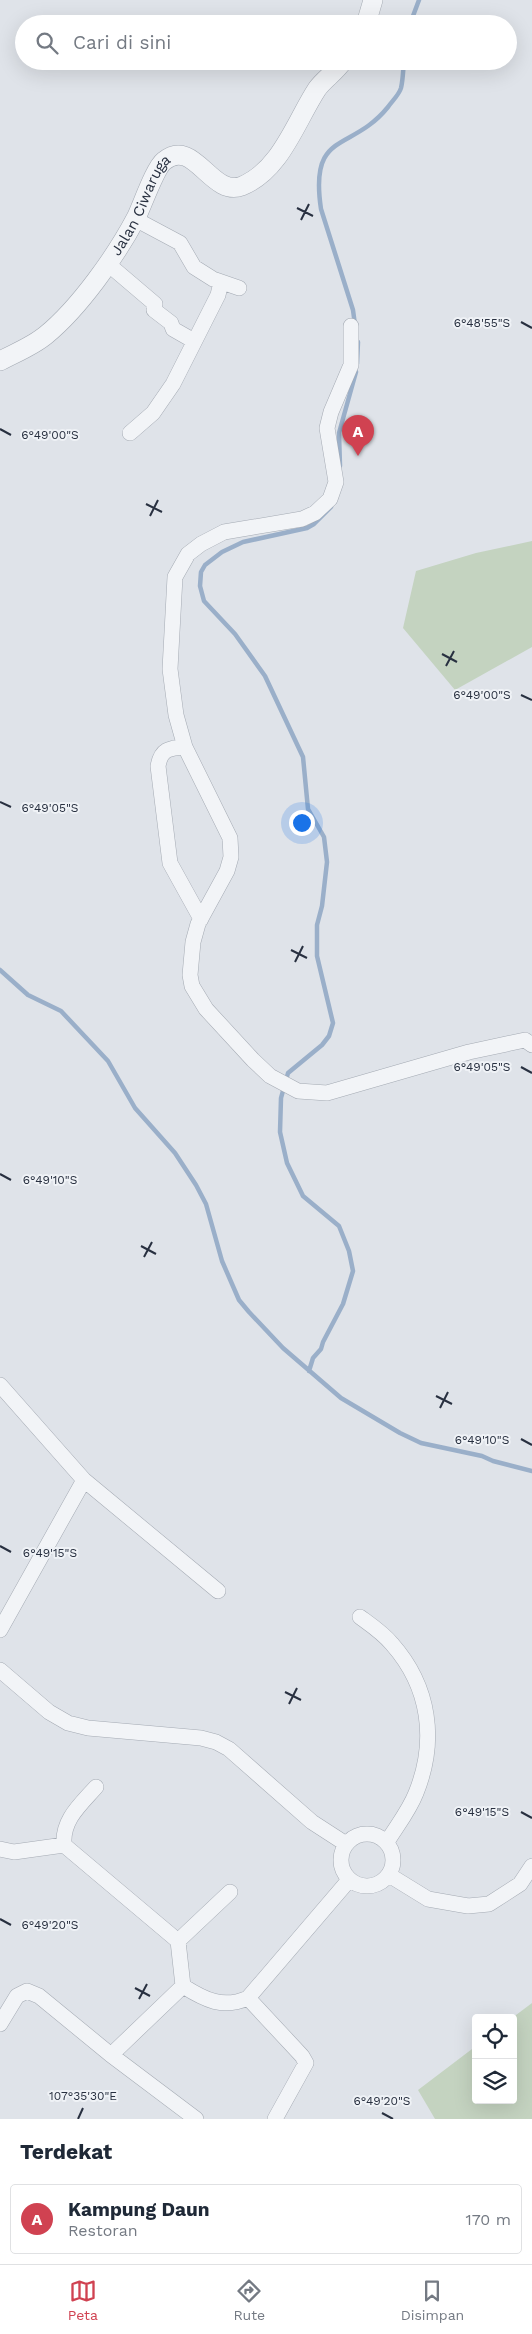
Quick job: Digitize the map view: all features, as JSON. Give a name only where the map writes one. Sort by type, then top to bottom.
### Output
[{"type":"street","points":[[370,15],[373,0]]},
{"type":"street","name":"Jalan Ciwaruga","points":[[0,361],[45,336],[69,312],[108,264],[135,219],[162,162],[172,155],[189,156],[216,180],[228,186],[240,187],[258,178],[278,156],[318,87],[334,70]]},
{"type":"street","points":[[135,219],[180,243],[194,267],[221,282],[239,288]]},
{"type":"street","points":[[108,264],[155,304],[154,310],[171,323],[173,329],[194,341]]},
{"type":"street","points":[[130,433],[153,412],[173,384],[218,295],[221,282]]},
{"type":"street","points":[[351,326],[351,365],[331,412],[327,428],[336,482],[330,499],[315,513],[302,518],[224,532],[201,544],[188,554],[176,577],[170,670],[176,715],[185,747],[230,838],[232,848],[231,857],[221,884],[201,919],[193,942],[190,975],[192,986],[198,998],[253,1060],[270,1076],[298,1091],[327,1093],[469,1052],[525,1040],[532,1045]]},
{"type":"street","points":[[185,747],[168,748],[160,755],[158,766],[170,863],[201,919]]},
{"type":"street","points":[[0,1385],[84,1480],[218,1591]]},
{"type":"street","points":[[0,1630],[84,1480]]},
{"type":"street","points":[[360,1616],[390,1641],[404,1660],[417,1684],[429,1730],[427,1756],[416,1794],[386,1842]]},
{"type":"street","points":[[0,1670],[49,1712],[68,1723],[88,1728],[200,1738],[216,1742],[229,1749],[312,1822],[346,1844]]},
{"type":"street","points":[[64,1846],[64,1831],[69,1819],[96,1788]]},
{"type":"street","points":[[366,1834],[373,1835],[386,1842],[394,1858],[390,1875],[383,1882],[366,1887],[349,1880],[343,1872],[341,1862],[342,1852],[346,1844],[352,1839],[366,1834]]},
{"type":"street","points":[[0,1850],[14,1852],[64,1846],[178,1940],[183,1986]]},
{"type":"street","points":[[390,1875],[428,1899],[468,1906],[489,1904],[520,1884],[532,1866]]},
{"type":"street","points":[[183,1986],[208,2001],[224,2004],[237,2003],[248,1998],[349,1880]]},
{"type":"street","points":[[178,1940],[230,1892]]},
{"type":"street","points":[[111,2055],[183,1986]]},
{"type":"street","points":[[0,2024],[17,1996],[27,1991],[40,1996],[111,2055],[196,2119]]},
{"type":"street","points":[[248,1998],[302,2056],[306,2063],[275,2119]]},
{"type":"green space","points":[[532,541],[532,647],[455,690],[403,628],[416,571],[476,553]]},
{"type":"green space","points":[[532,2003],[532,2119],[435,2119],[418,2090],[472,2049],[472,2104],[517,2104],[517,2014]]},
{"type":"waterway","points":[[413,15],[419,0]]},
{"type":"waterway","points":[[355,325],[353,310],[321,209],[319,184],[321,166],[327,154],[336,145],[374,121],[388,107],[399,93],[403,70]]},
{"type":"waterway","points":[[357,364],[358,342]]},
{"type":"waterway","points":[[340,466],[339,433],[356,372]]},
{"type":"waterway","points":[[309,1371],[313,1358],[321,1349],[343,1304],[353,1271],[349,1251],[339,1226],[303,1196],[287,1163],[280,1132],[281,1098],[288,1073],[322,1045],[329,1036],[333,1023],[317,956],[317,925],[322,906],[327,862],[324,837],[308,809],[303,757],[265,676],[235,634],[204,601],[200,586],[201,572],[205,565],[222,552],[243,542],[307,528],[314,524],[331,507]]},
{"type":"waterway","points":[[0,970],[28,995],[61,1011],[108,1061],[135,1108],[175,1153],[196,1185],[206,1204],[222,1261],[239,1300],[283,1348],[341,1398],[400,1433],[421,1443],[482,1456],[493,1461],[532,1471]]},
{"type":"place","name":"Kampung Daun","points":[[358,456]]}]
